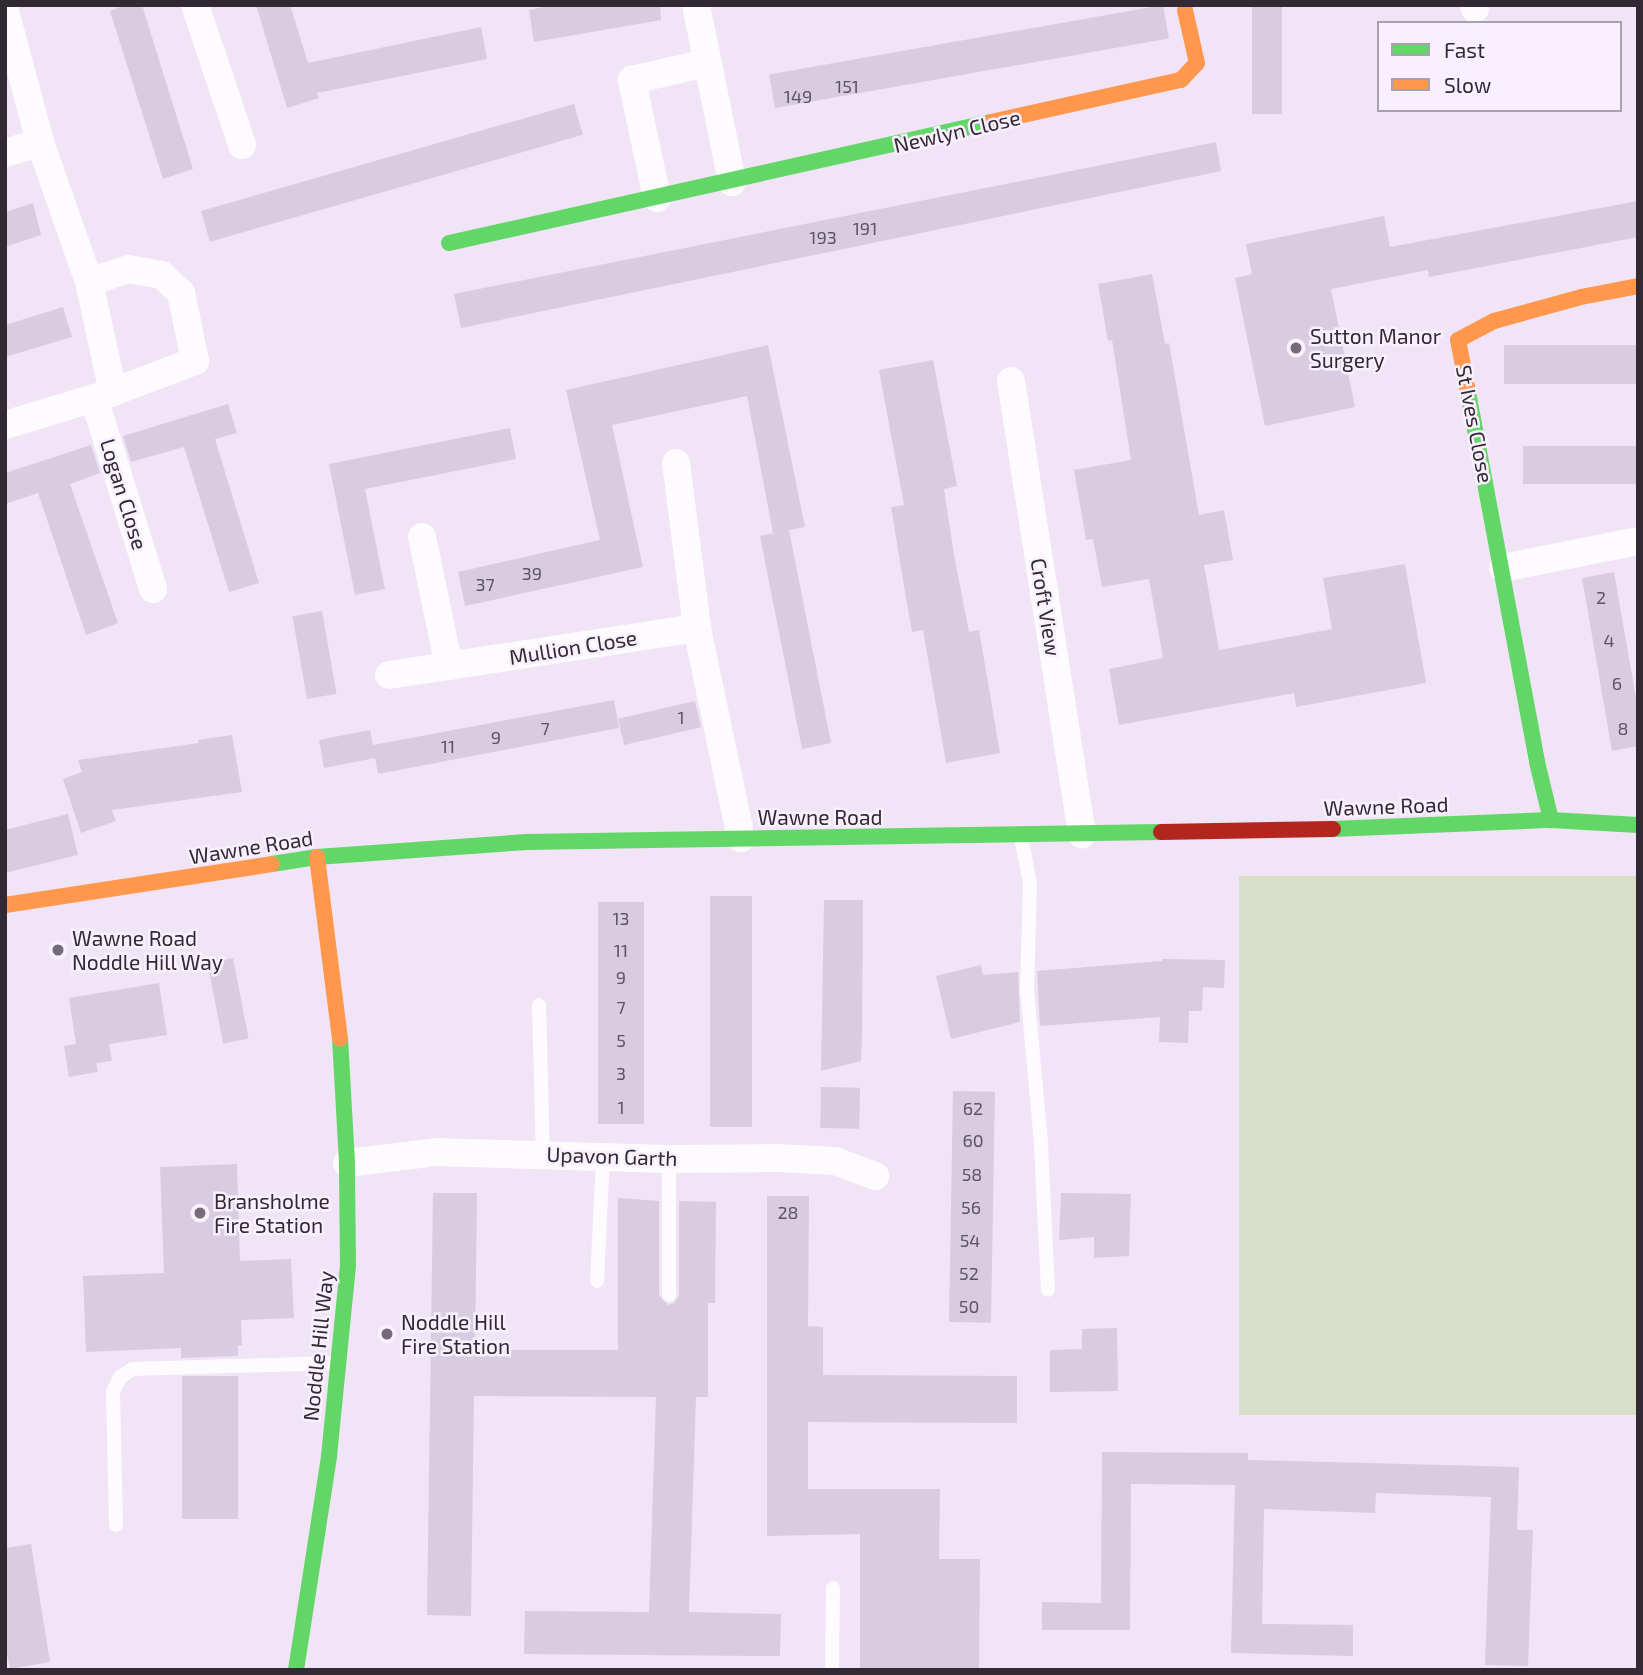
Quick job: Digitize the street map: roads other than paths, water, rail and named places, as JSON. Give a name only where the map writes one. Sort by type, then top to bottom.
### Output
[{"type":"street","points":[[195,5],[242,145]]},
{"type":"street","points":[[696,5],[732,182]]},
{"type":"street","name":"Logan Close","points":[[5,10],[40,142],[89,282],[104,395],[153,589]]},
{"type":"street","name":"Newlyn Close","points":[[449,243],[1181,80],[1197,63],[1185,10]]},
{"type":"street","points":[[657,198],[632,80],[708,63]]},
{"type":"street","points":[[5,153],[40,142]]},
{"type":"street","points":[[5,425],[104,395],[195,361],[181,293],[162,275],[129,269],[89,282]]},
{"type":"street","name":"St Ives Close","points":[[1551,820],[1536,762],[1503,569],[1458,341],[1494,321],[1581,297],[1638,286]]},
{"type":"street","name":"Croft View","points":[[1011,380],[1082,834]]},
{"type":"street","points":[[676,463],[697,628],[741,838]]},
{"type":"street","points":[[422,537],[449,666]]},
{"type":"street","points":[[1503,569],[1638,541]]},
{"type":"street","name":"Mullion Close","points":[[389,675],[697,628]]},
{"type":"street","name":"Wawne Road","points":[[5,905],[317,857],[526,842],[1020,836],[1334,829],[1551,820],[1638,825]]},
{"type":"street","name":"Noddle Hill Way","points":[[296,1670],[328,1455],[348,1266],[347,1163],[339,1027],[317,857]]},
{"type":"street","name":"Upavon Garth","points":[[347,1163],[436,1152],[669,1159],[777,1158],[835,1161],[875,1176]]},
{"type":"lane","points":[[1020,836],[1030,883],[1027,989],[1041,1144],[1048,1290]]},
{"type":"lane","points":[[539,1006],[543,1154]]},
{"type":"lane","points":[[597,1281],[603,1157]]},
{"type":"lane","points":[[669,1159],[669,1295]]},
{"type":"lane","points":[[116,1525],[113,1391],[120,1377],[133,1369],[336,1363]]},
{"type":"lane","points":[[832,1670],[833,1588]]},
{"type":"place","name":"Sutton Manor Surgery","points":[[1296,348]]},
{"type":"place","name":"Wawne Road Noddle Hill Way","points":[[58,950]]},
{"type":"place","name":"Bransholme Fire Station","points":[[200,1213]]},
{"type":"place","name":"Noddle Hill Fire Station","points":[[387,1334]]}]
